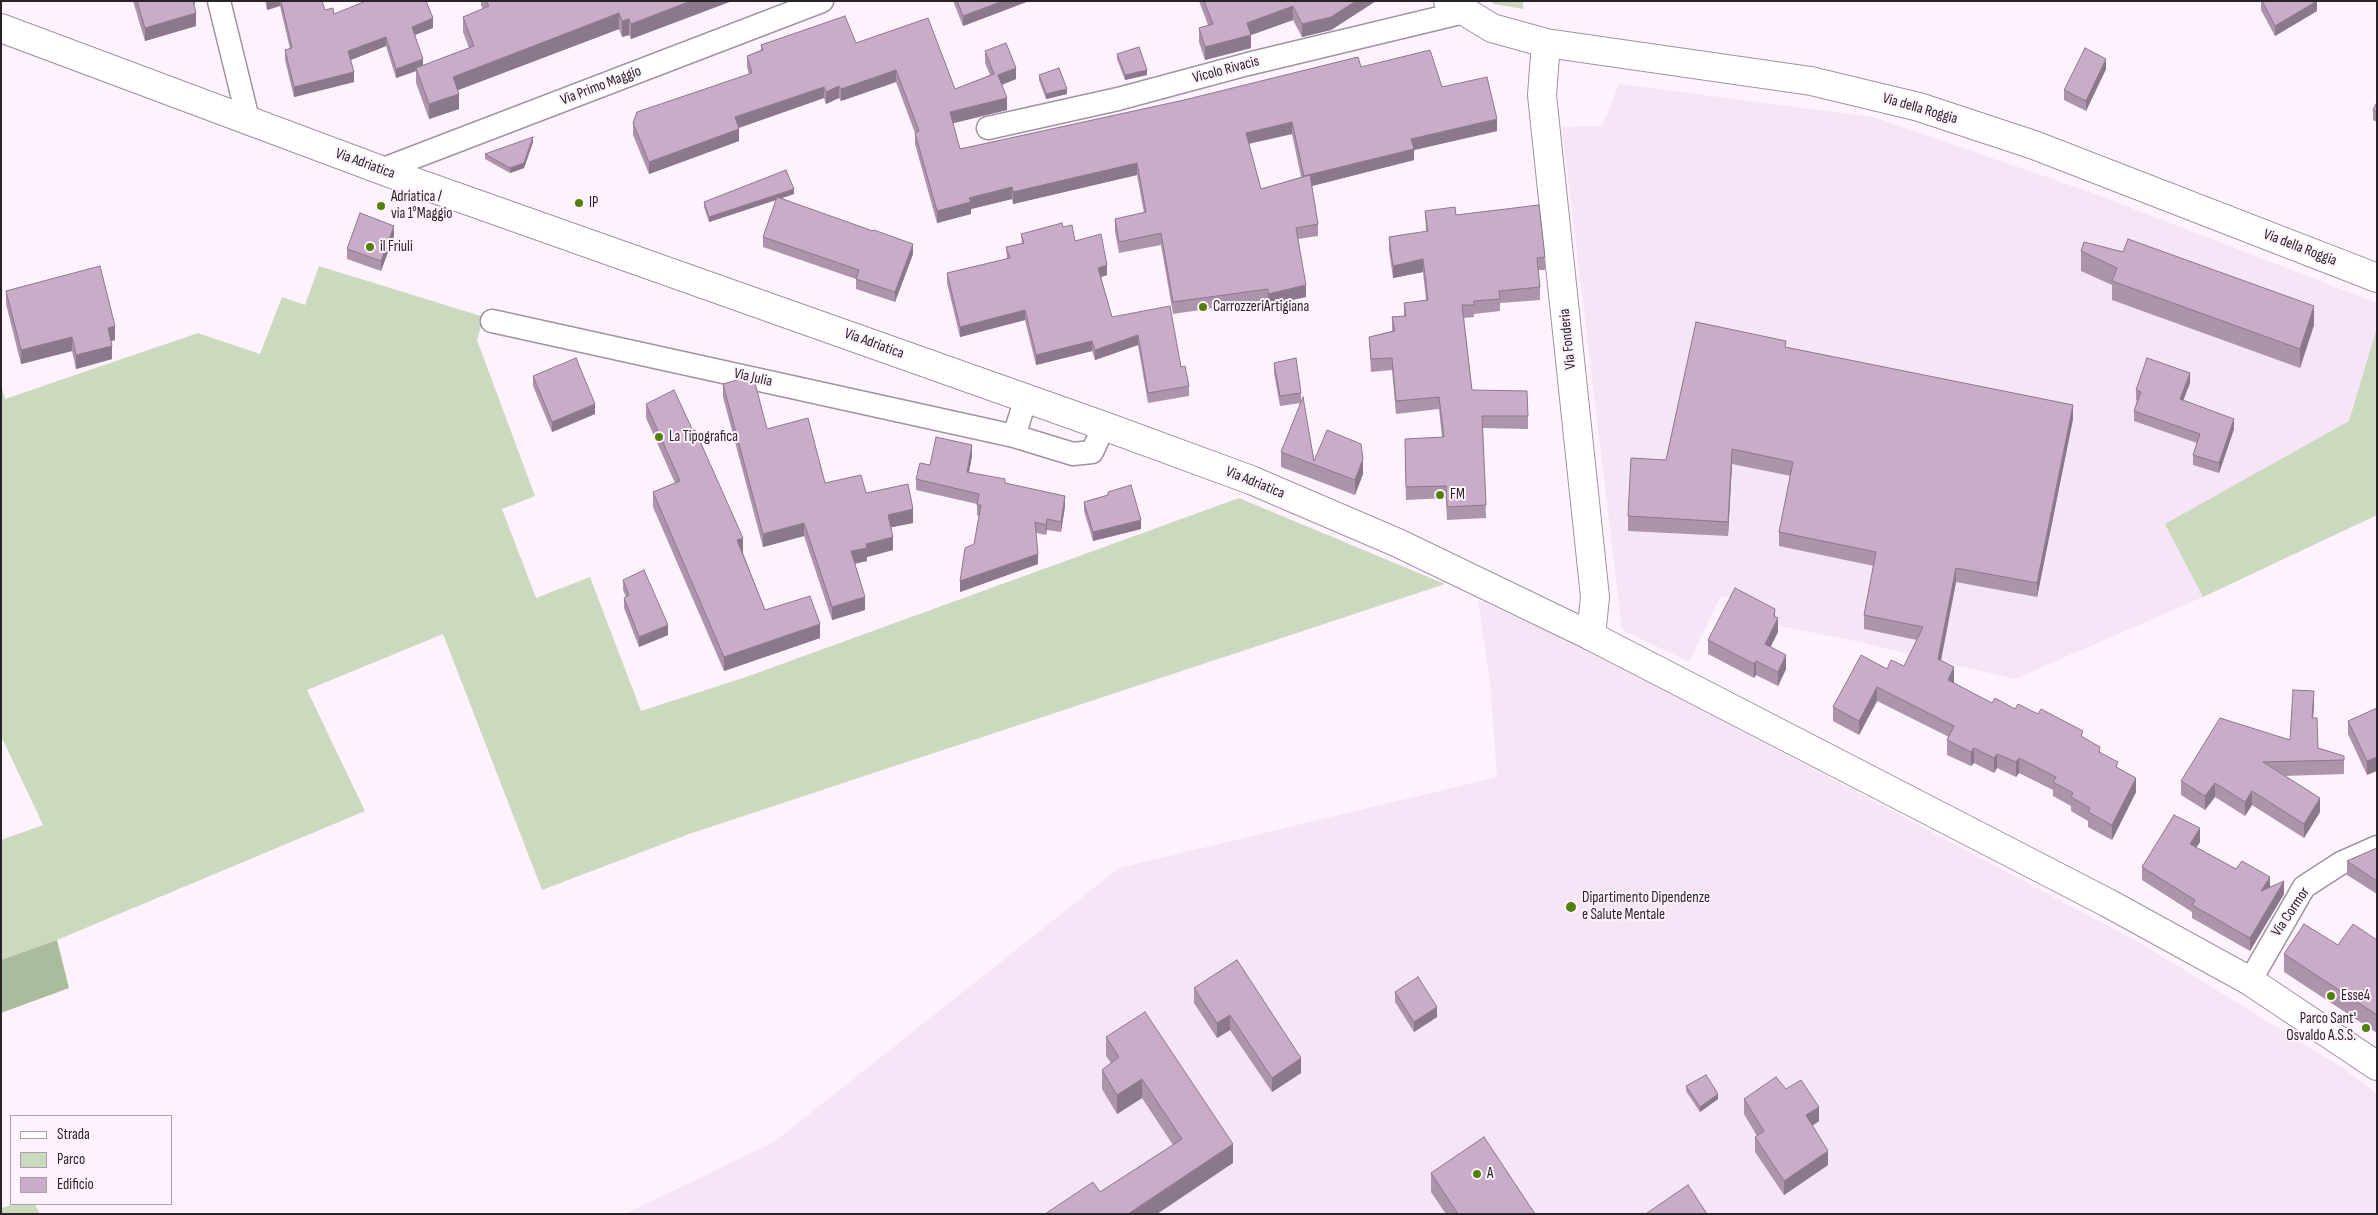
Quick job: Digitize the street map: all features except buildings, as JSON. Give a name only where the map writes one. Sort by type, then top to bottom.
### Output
[{"type":"main road","name":"Via della Roggia","points":[[1456,7],[1492,28],[1546,43],[1811,81],[1919,107],[2034,144],[2377,278]]},
{"type":"main road","name":"Via Adriatica","points":[[1,28],[381,170],[1026,398],[1251,480],[1398,543],[1591,636],[2108,903],[2250,981],[2377,1066]]},
{"type":"main road","name":"Via Fonderia","points":[[1546,43],[1542,95],[1595,597],[1591,636]]},
{"type":"street","points":[[219,1],[248,119]]},
{"type":"street","name":"Via Primo Maggio","points":[[381,170],[822,1]]},
{"type":"street","name":"Vicolo Rivacis","points":[[988,128],[1118,99],[1456,7]]},
{"type":"street","name":"Via Julia","points":[[492,320],[1014,436],[1073,454],[1092,452],[1104,426]]},
{"type":"street","points":[[1014,436],[1026,398]]},
{"type":"street","name":"Via Cormor","points":[[2250,981],[2304,887],[2341,863],[2377,846]]},
{"type":"shaded area","points":[[1619,84],[1873,117],[2090,192],[2377,303],[2377,515],[2203,597],[2015,679],[1846,639],[1783,627],[1753,603],[1721,596],[1689,662],[1622,630],[1562,127],[1602,126]]},
{"type":"shaded area","name":"Dipartimento Dipendenze e Salute Mentale","points":[[1478,600],[1571,641],[1635,674],[2144,945],[2346,1070],[2377,1094],[2377,1214],[625,1214],[774,1142],[1119,868],[1497,777],[1490,682]]},
{"type":"green space","points":[[1490,1],[1523,1],[1523,9],[1494,4]]},
{"type":"green space","points":[[319,266],[484,317],[477,340],[535,496],[502,509],[536,598],[590,577],[641,711],[746,677],[1239,498],[1445,584],[689,834],[542,890],[443,634],[307,690],[365,811],[57,940],[1,960],[1,840],[43,825],[3,740],[1,740],[1,384],[5,399],[198,333],[260,354],[282,297],[305,305]]},
{"type":"green space","points":[[2377,328],[2377,515],[2203,597],[2165,524],[2349,421]]},
{"type":"green space","points":[[57,940],[69,988],[1,1013],[1,960]]},
{"type":"green space","points":[[12,1205],[36,1205],[40,1214],[1,1214],[1,1208]]},
{"type":"place","name":"IP","points":[[579,203]]},
{"type":"place","name":"Adriatica / via 1°Maggio","points":[[381,206]]},
{"type":"place","name":"il Friuli","points":[[370,247]]},
{"type":"place","name":"CarrozzeriArtigiana","points":[[1203,307]]},
{"type":"place","name":"La Tipografica","points":[[659,437]]},
{"type":"place","name":"FM","points":[[1440,495]]},
{"type":"place","name":"Dipartimento Dipendenze e Salute Mentale","points":[[1571,907]]},
{"type":"place","name":"Esse4","points":[[2331,996]]},
{"type":"place","name":"Parco Sant' Osvaldo A.S.S.","points":[[2366,1028]]},
{"type":"place","name":"A","points":[[1477,1174]]}]
